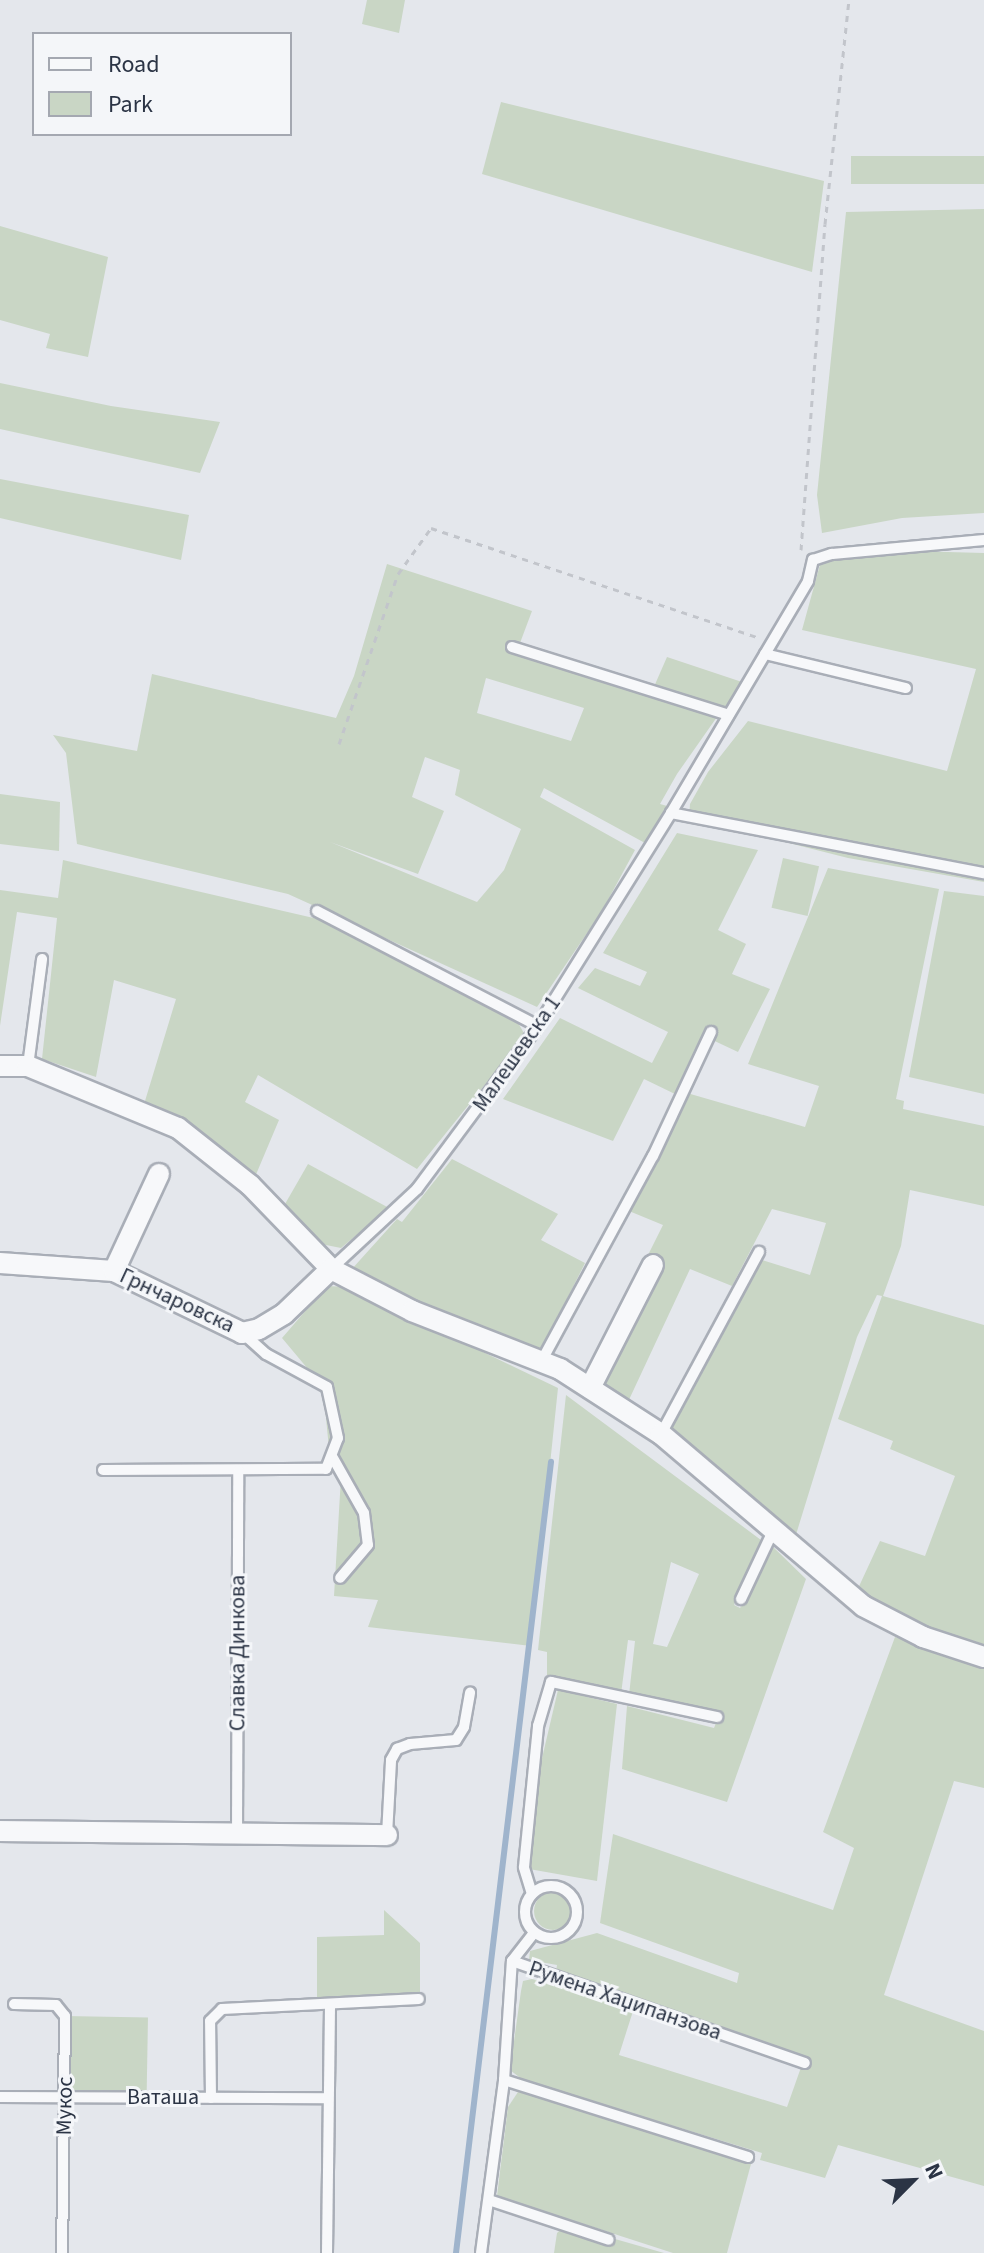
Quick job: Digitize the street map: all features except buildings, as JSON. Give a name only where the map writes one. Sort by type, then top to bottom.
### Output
[{"type":"street","points":[[0,1066],[28,1066],[178,1128],[250,1185],[331,1269],[412,1311],[541,1362],[590,1388],[661,1434],[863,1606],[923,1637],[984,1657]]},
{"type":"street","points":[[114,1271],[159,1174]]},
{"type":"street","name":"Грнчаровска","points":[[0,1263],[114,1271],[242,1333],[259,1329],[284,1314],[331,1269]]},
{"type":"street","points":[[590,1388],[653,1265]]},
{"type":"street","points":[[0,1831],[387,1835]]},
{"type":"lane","name":"Малешевска 1","points":[[331,1269],[424,1180],[538,1026],[671,813],[765,654],[808,581],[813,560],[832,554],[984,540]]},
{"type":"lane","points":[[512,647],[729,715]]},
{"type":"lane","points":[[765,654],[906,688]]},
{"type":"lane","points":[[671,813],[984,873]]},
{"type":"lane","points":[[317,911],[538,1026]]},
{"type":"lane","points":[[28,1066],[42,959]]},
{"type":"lane","points":[[541,1362],[653,1156],[711,1032]]},
{"type":"lane","points":[[661,1434],[759,1252]]},
{"type":"lane","points":[[103,1470],[326,1469],[333,1458],[338,1438],[327,1387],[266,1354],[242,1333]]},
{"type":"lane","points":[[333,1458],[364,1513],[368,1545],[340,1578]]},
{"type":"lane","name":"Славка Динкова","points":[[237,1835],[238,1471]]},
{"type":"lane","points":[[741,1599],[773,1531]]},
{"type":"lane","name":"Румена Хаџипанзова","points":[[532,1894],[547,1886],[564,1889],[578,1910],[574,1927],[560,1938],[534,1933],[525,1918],[532,1894],[524,1867],[538,1726],[551,1682],[717,1717]]},
{"type":"lane","points":[[387,1835],[391,1760],[397,1749],[410,1744],[456,1740],[464,1727],[470,1693]]},
{"type":"lane","points":[[512,1961],[534,1933]]},
{"type":"lane","name":"Румена Хаџипанзова","points":[[481,2253],[504,2080],[512,1961],[805,2063]]},
{"type":"lane","points":[[211,2098],[214,2014],[419,1999]]},
{"type":"lane","name":"Мукос","points":[[14,2004],[63,2009],[62,2253]]},
{"type":"lane","points":[[327,2253],[330,2004]]},
{"type":"lane","points":[[504,2080],[748,2157]]},
{"type":"lane","name":"Ваташа","points":[[0,2097],[327,2098]]},
{"type":"lane","points":[[489,2200],[609,2240]]},
{"type":"path","points":[[808,581],[799,538],[849,0]]},
{"type":"path","points":[[339,744],[398,574],[431,528],[772,642]]},
{"type":"green space","points":[[367,0],[405,0],[399,33],[362,24]]},
{"type":"green space","points":[[501,102],[824,181],[812,272],[482,174]]},
{"type":"green space","points":[[851,156],[984,156],[984,184],[851,184]]},
{"type":"green space","points":[[984,209],[984,513],[902,518],[822,533],[817,495],[846,212]]},
{"type":"green space","points":[[0,226],[108,257],[88,357],[46,348],[50,334],[0,320]]},
{"type":"green space","points":[[0,383],[111,406],[220,422],[200,473],[0,429]]},
{"type":"green space","points":[[0,479],[189,515],[181,560],[0,518]]},
{"type":"green space","points":[[911,551],[984,553],[984,882],[848,858],[689,818],[690,804],[708,772],[748,721],[947,771],[976,669],[802,630],[821,561]]},
{"type":"green space","points":[[387,564],[532,611],[517,651],[717,717],[677,774],[660,804],[667,806],[645,843],[544,788],[540,797],[635,850],[602,911],[537,1007],[288,894],[77,844],[66,753],[53,735],[137,751],[152,674],[336,718],[354,676]],"holes":[[[486,678],[584,708],[571,741],[477,713]],[[425,757],[460,770],[455,795],[521,829],[504,870],[477,902],[330,842],[418,874],[444,811],[412,797]]]},
{"type":"green space","points":[[667,657],[742,682],[724,709],[653,689]]},
{"type":"green space","points":[[0,794],[60,802],[59,851],[0,844]]},
{"type":"green space","points":[[677,833],[758,850],[718,930],[746,944],[732,974],[770,989],[738,1052],[704,1036],[677,1095],[644,1079],[613,1141],[503,1099],[560,1018],[652,1063],[668,1032],[578,988],[595,968],[640,986],[647,972],[603,953]]},
{"type":"green space","points":[[783,858],[819,866],[808,916],[772,908]]},
{"type":"green space","points":[[63,860],[331,922],[445,978],[517,1021],[525,1035],[417,1169],[258,1075],[245,1102],[279,1120],[252,1184],[145,1101],[176,999],[114,980],[96,1077],[42,1059],[57,918],[17,912],[0,1026],[0,890],[58,898]]},
{"type":"green space","points":[[828,868],[939,889],[896,1099],[904,1101],[903,1109],[984,1126],[984,1206],[910,1190],[901,1246],[883,1296],[984,1325],[984,1651],[901,1622],[855,1595],[880,1541],[925,1556],[955,1476],[890,1449],[893,1441],[838,1419],[882,1296],[877,1295],[857,1337],[794,1541],[664,1433],[762,1260],[810,1275],[826,1223],[772,1209],[732,1286],[690,1269],[627,1404],[595,1382],[617,1317],[663,1225],[629,1211],[687,1093],[805,1127],[819,1086],[748,1064]]},
{"type":"green space","points":[[944,891],[984,896],[984,1094],[909,1077]]},
{"type":"green space","points":[[452,1159],[558,1214],[541,1240],[585,1263],[540,1353],[481,1334],[351,1270],[397,1219],[402,1222]]},
{"type":"green space","points":[[308,1164],[389,1208],[341,1248],[321,1244],[281,1211]]},
{"type":"green space","points":[[327,1286],[348,1287],[558,1388],[531,1646],[368,1627],[378,1600],[334,1596],[341,1477],[330,1459],[323,1387],[282,1338]]},
{"type":"green space","points":[[566,1395],[761,1540],[734,1605],[740,1608],[746,1600],[770,1544],[806,1579],[727,1802],[622,1769],[627,1706],[714,1728],[720,1713],[629,1695],[635,1641],[628,1640],[621,1694],[547,1675],[547,1652],[538,1650]],"holes":[[[671,1562],[699,1574],[667,1647],[653,1644]]]},
{"type":"green space","points":[[895,1637],[984,1666],[984,1788],[954,1781],[884,1995],[984,2031],[984,2186],[838,2145],[825,2178],[760,2160],[762,2153],[523,2080],[510,2070],[523,1981],[532,1979],[634,2008],[619,2055],[787,2107],[805,2056],[556,1972],[557,1965],[529,1960],[530,1951],[597,1933],[737,1983],[739,1973],[600,1923],[613,1834],[833,1910],[854,1848],[823,1832]]},
{"type":"green space","points":[[558,1690],[617,1704],[597,1881],[529,1869],[539,1771]]},
{"type":"green space","points":[[553,1892],[566,1898],[572,1911],[566,1924],[553,1930],[540,1924],[534,1911],[540,1898]]},
{"type":"green space","points":[[384,1910],[420,1943],[420,1994],[317,2001],[317,1937],[384,1935]]},
{"type":"green space","points":[[65,2016],[148,2017],[147,2099],[64,2098]]},
{"type":"green space","points":[[518,2092],[620,2117],[751,2164],[727,2253],[673,2253],[497,2196],[508,2107]]},
{"type":"green space","points":[[566,2225],[664,2253],[554,2253],[557,2233]]},
{"type":"waterway","points":[[456,2253],[551,1462]]}]
